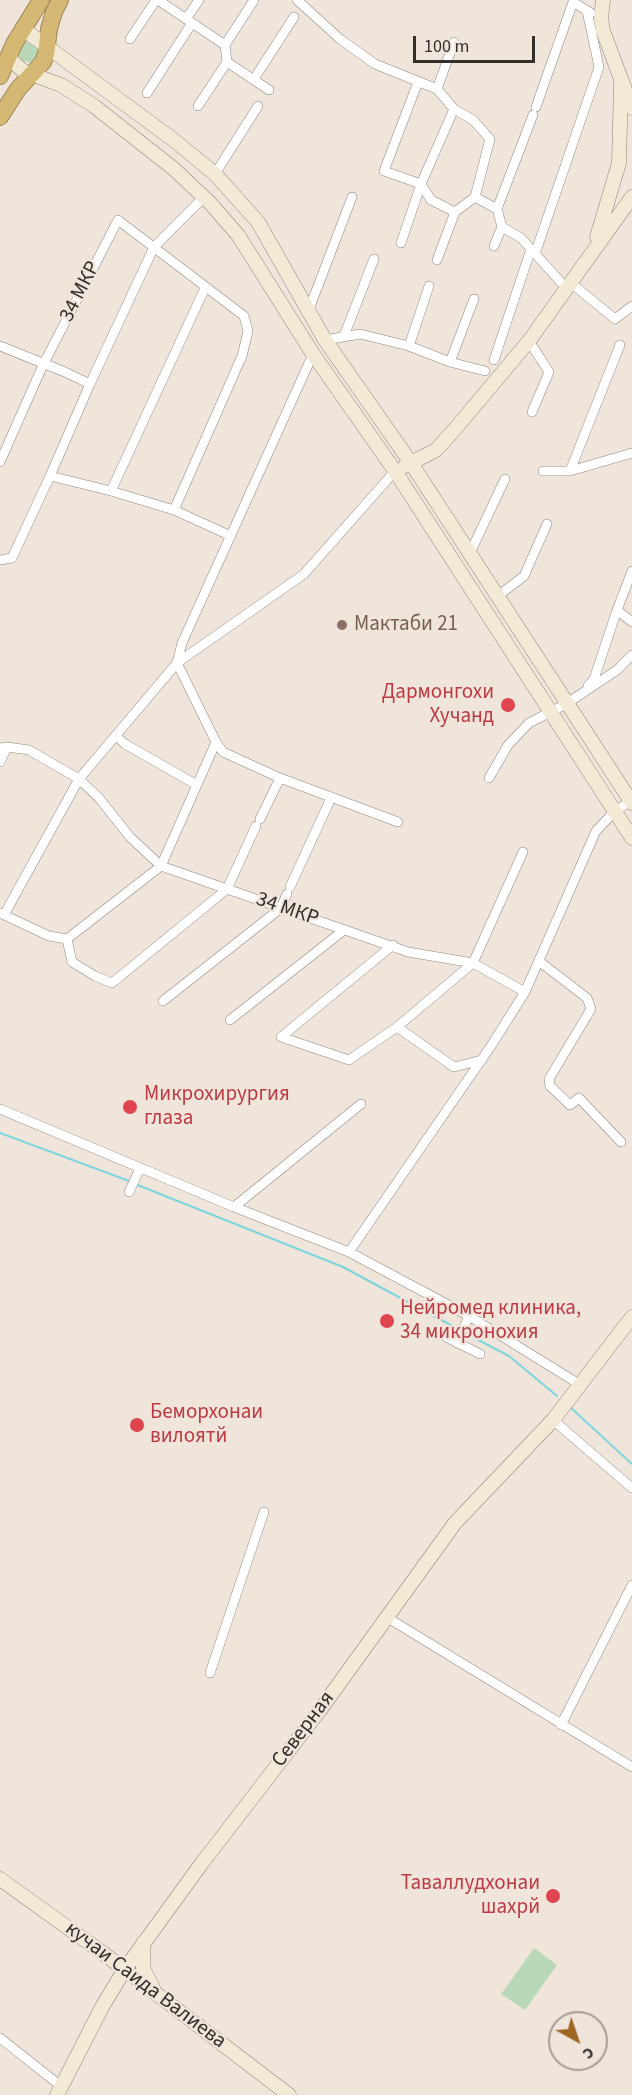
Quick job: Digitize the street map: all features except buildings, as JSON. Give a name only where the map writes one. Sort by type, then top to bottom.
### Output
[{"type":"highway","points":[[0,76],[23,29],[41,0]]},
{"type":"highway","points":[[0,117],[18,89],[43,62],[54,12],[60,0]]},
{"type":"main road","points":[[603,0],[601,20],[603,31],[632,108]]},
{"type":"main road","points":[[23,29],[175,141],[215,174],[258,222],[325,340],[470,552],[631,802]]},
{"type":"main road","points":[[8,57],[18,68],[61,85],[94,106],[174,169],[204,197],[238,235],[313,354],[395,471],[632,838]]},
{"type":"main road","points":[[569,286],[596,241],[619,163],[621,83]]},
{"type":"main road","points":[[395,471],[436,450],[529,341],[632,196]]},
{"type":"main road","name":"Северная","points":[[60,2091],[110,1993],[143,1943],[388,1618],[455,1523],[553,1420],[632,1317]]},
{"type":"main road","name":"кучаи Саида Валиева","points":[[0,1879],[125,1969],[289,2095]]},
{"type":"main road","points":[[143,1943],[144,1973],[158,1994]]},
{"type":"main road","points":[[103,1953],[111,1975],[110,1993]]},
{"type":"street","points":[[130,39],[157,0],[225,45]]},
{"type":"street","points":[[147,93],[199,0]]},
{"type":"street","points":[[198,106],[227,62],[225,45],[254,0]]},
{"type":"street","points":[[297,0],[340,39],[375,64],[437,89],[454,109],[473,120],[490,139],[475,197],[455,212],[437,260]]},
{"type":"street","points":[[494,246],[502,226],[497,209],[535,111],[573,2],[601,20]]},
{"type":"street","points":[[494,360],[598,67],[587,10]]},
{"type":"street","points":[[254,79],[294,17]]},
{"type":"street","points":[[437,89],[454,42]]},
{"type":"street","points":[[227,62],[269,90]]},
{"type":"street","points":[[418,82],[384,171],[421,184],[431,200],[455,212]]},
{"type":"street","points":[[215,174],[258,106]]},
{"type":"street","points":[[401,243],[421,184],[454,109]]},
{"type":"street","points":[[0,560],[12,558],[154,247],[204,197]]},
{"type":"street","points":[[308,313],[352,197]]},
{"type":"street","points":[[475,197],[497,209]]},
{"type":"street","name":"34 МКР","points":[[0,462],[44,364],[118,220],[154,247]]},
{"type":"street","points":[[502,226],[521,238],[569,286],[615,319],[632,306]]},
{"type":"street","points":[[154,247],[244,316],[248,331],[242,356],[174,510]]},
{"type":"street","points":[[344,336],[374,260]]},
{"type":"street","points":[[409,346],[429,286]]},
{"type":"street","points":[[111,491],[205,288]]},
{"type":"street","points":[[450,362],[474,299]]},
{"type":"street","points":[[325,340],[360,334],[409,346],[450,362],[485,371]]},
{"type":"street","points":[[529,341],[549,372],[532,412]]},
{"type":"street","points":[[570,471],[620,345]]},
{"type":"street","points":[[0,346],[90,384]]},
{"type":"street","points":[[313,354],[182,643],[177,663],[223,752],[280,778],[398,822]]},
{"type":"street","points":[[543,471],[570,471],[632,453]]},
{"type":"street","points":[[216,742],[161,866],[67,939],[49,936],[2,914],[79,779],[177,663],[303,574],[395,471]]},
{"type":"street","points":[[50,476],[174,510],[231,536]]},
{"type":"street","points":[[470,552],[505,479]]},
{"type":"street","points":[[498,596],[524,576],[547,524]]},
{"type":"street","points":[[582,692],[594,679],[632,571]]},
{"type":"street","points":[[617,610],[632,622]]},
{"type":"street","points":[[489,778],[508,745],[529,723],[566,704],[617,670],[632,655]]},
{"type":"street","points":[[116,736],[125,744],[197,784]]},
{"type":"street","points":[[0,762],[4,747],[29,750],[79,779],[99,798],[130,837],[161,866]]},
{"type":"street","points":[[67,939],[72,962],[112,983],[227,889],[280,778]]},
{"type":"street","points":[[164,1001],[281,908],[331,798]]},
{"type":"street","points":[[349,1252],[482,1060],[525,992],[596,831],[615,811],[631,802]]},
{"type":"street","points":[[393,945],[281,1037],[349,1060],[397,1028],[473,963],[523,852]]},
{"type":"street","name":"34 МКР","points":[[161,866],[408,952],[473,963],[525,992]]},
{"type":"street","points":[[230,1020],[344,930]]},
{"type":"street","points":[[540,962],[587,998],[591,1009],[549,1079],[550,1086],[570,1105],[579,1098],[621,1142]]},
{"type":"street","points":[[397,1028],[454,1067],[482,1060]]},
{"type":"street","points":[[234,1207],[361,1104]]},
{"type":"street","points":[[0,1109],[234,1207],[349,1252],[469,1316],[579,1384]]},
{"type":"street","points":[[129,1192],[140,1168]]},
{"type":"street","points":[[460,1335],[469,1316]]},
{"type":"street","points":[[446,1337],[460,1335]]},
{"type":"street","points":[[460,1335],[480,1354]]},
{"type":"street","points":[[553,1420],[632,1488]]},
{"type":"street","points":[[210,1673],[264,1512]]},
{"type":"street","points":[[561,1725],[632,1585]]},
{"type":"street","points":[[388,1618],[632,1767]]},
{"type":"street","points":[[0,2038],[60,2091]]},
{"type":"green space","points":[[28,42],[35,45],[38,52],[35,59],[28,62],[21,59],[18,52],[21,45]]},
{"type":"green space","points":[[534,1948],[557,1965],[525,2010],[501,1994]]},
{"type":"waterway","points":[[0,1133],[129,1181]]},
{"type":"waterway","points":[[135,1184],[343,1267],[460,1330]]},
{"type":"waterway","points":[[465,1333],[509,1356],[557,1396]]},
{"type":"waterway","points":[[570,1407],[632,1464]]},
{"type":"place","name":"Мактаби 21","points":[[342,625]]},
{"type":"place","name":"Дармонгохи Хучанд","points":[[508,705]]},
{"type":"place","name":"Микрохирургия глаза","points":[[130,1107]]},
{"type":"place","name":"Нейромед клиника, 34 микронохия","points":[[387,1321]]},
{"type":"place","name":"Беморхонаи вилоятй","points":[[137,1425]]},
{"type":"place","name":"Таваллудхонаи шахрй","points":[[553,1896]]}]
